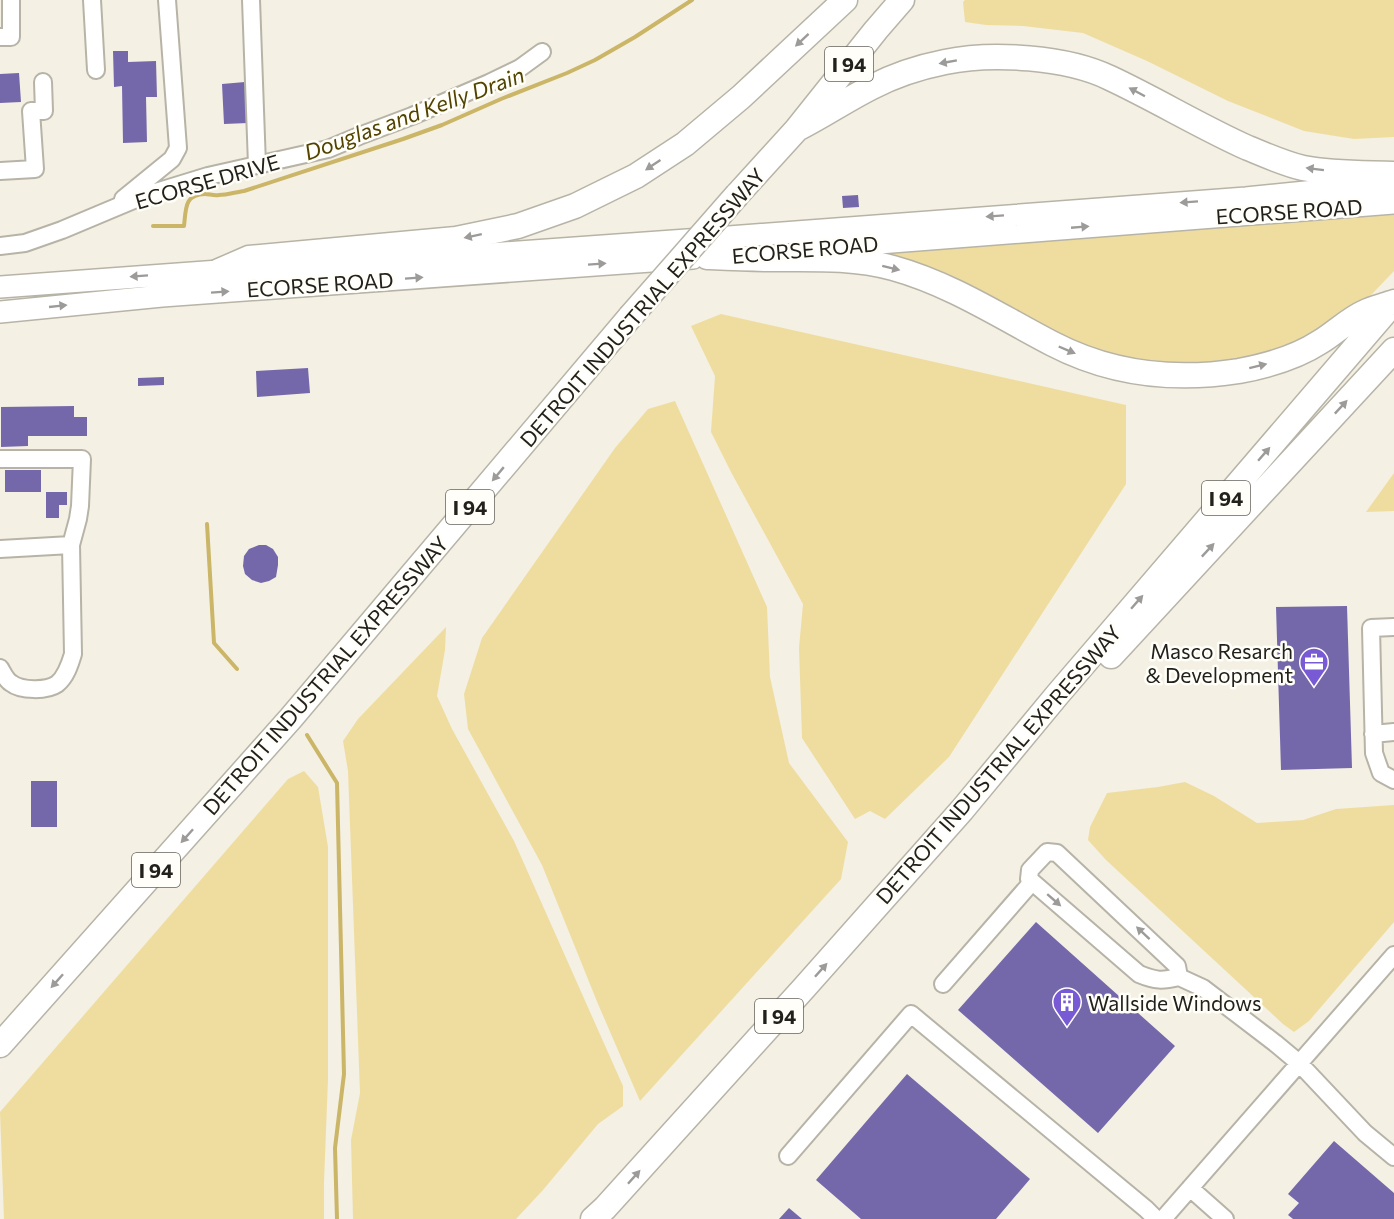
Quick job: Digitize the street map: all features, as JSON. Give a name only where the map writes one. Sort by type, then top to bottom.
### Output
[{"type":"highway","points":[[219,271],[249,258],[456,239],[518,226],[575,207],[636,176],[685,144],[741,97],[845,0]]},
{"type":"highway","name":"DETROIT INDUSTRIAL EXPRESSWAY","points":[[1,1044],[291,718],[630,317],[797,129],[902,0]]},
{"type":"highway","points":[[797,129],[824,116],[872,87],[909,72],[946,62],[990,57],[1035,58],[1073,65],[1108,76],[1218,135],[1303,168],[1348,173],[1394,174]]},
{"type":"highway","points":[[708,257],[845,260],[892,268],[929,280],[1055,345],[1090,360],[1126,370],[1162,375],[1204,375],[1240,370],[1283,360],[1318,343],[1364,312],[1394,302]]},
{"type":"highway","name":"DETROIT INDUSTRIAL EXPRESSWAY","points":[[593,1219],[613,1200],[954,819],[1058,694],[1394,302]]},
{"type":"highway","points":[[1058,694],[1110,658],[1394,350]]},
{"type":"main road","name":"ECORSE ROAD","points":[[0,287],[348,264],[1246,198],[1394,183]]},
{"type":"main road","name":"ECORSE ROAD","points":[[0,312],[162,296],[708,257],[1394,203]]},
{"type":"street","points":[[0,37],[12,37],[11,0]]},
{"type":"street","points":[[92,0],[96,70]]},
{"type":"street","points":[[110,210],[172,159],[178,147],[167,0]]},
{"type":"street","points":[[251,0],[257,165]]},
{"type":"street","name":"ECORSE DRIVE","points":[[0,246],[25,243],[44,237],[143,196],[208,176],[328,149],[500,78],[543,52]]},
{"type":"street","points":[[0,171],[34,169],[31,111],[44,111],[43,82]]},
{"type":"street","points":[[0,459],[81,459],[80,506],[71,545],[73,654],[68,669],[57,684],[40,689],[20,688],[9,682],[0,668]]},
{"type":"street","points":[[0,549],[71,545]]},
{"type":"street","points":[[1394,627],[1371,628],[1374,753],[1381,773],[1394,780]]},
{"type":"street","points":[[1373,734],[1394,732]]},
{"type":"street","points":[[1179,977],[1178,966],[1057,853],[1047,852],[1029,870],[1029,879],[1032,882],[1139,974],[1163,981],[1179,977],[1203,988],[1275,1043],[1299,1063],[1365,1133],[1394,1157]]},
{"type":"street","points":[[943,984],[1032,882]]},
{"type":"street","points":[[788,1156],[910,1014],[1146,1209],[1163,1218],[1299,1063],[1390,965]]},
{"type":"street","points":[[1190,1188],[1225,1219]]},
{"type":"shaded area","points":[[965,0],[1394,0],[1394,137],[1354,139],[1304,131],[1228,101],[1147,61],[1083,33],[965,22],[963,2]]},
{"type":"shaded area","points":[[1394,209],[1394,271],[1372,294],[1348,313],[1298,342],[1231,364],[1158,366],[1102,354],[882,256],[882,251]]},
{"type":"shaded area","points":[[721,314],[1126,405],[1126,484],[949,757],[885,819],[870,811],[855,819],[802,738],[799,648],[803,604],[711,432],[715,376],[691,326]]},
{"type":"shaded area","points":[[675,401],[767,607],[770,677],[789,763],[848,842],[841,879],[640,1101],[542,865],[468,729],[464,694],[482,638],[615,448],[648,409]]},
{"type":"shaded area","points":[[1394,473],[1394,511],[1366,512]]},
{"type":"shaded area","points":[[446,627],[445,650],[437,696],[452,729],[514,841],[623,1086],[623,1106],[598,1124],[516,1219],[353,1219],[351,1140],[360,1093],[348,771],[343,741],[358,719]]},
{"type":"shaded area","points":[[304,771],[318,787],[328,847],[328,1079],[324,1219],[4,1219],[0,1112],[288,779]]},
{"type":"shaded area","points":[[1185,782],[1214,796],[1257,823],[1303,820],[1336,809],[1394,805],[1394,922],[1309,1021],[1294,1032],[1106,860],[1088,840],[1090,827],[1107,793]]},
{"type":"building","points":[[113,51],[128,51],[128,62],[156,61],[157,97],[146,97],[147,142],[123,143],[122,86],[114,87]]},
{"type":"building","points":[[19,73],[21,102],[0,103],[0,74]]},
{"type":"building","points":[[245,82],[248,123],[224,124],[222,84]]},
{"type":"building","points":[[858,195],[859,207],[843,208],[842,196]]},
{"type":"building","points":[[308,368],[310,393],[257,397],[256,371]]},
{"type":"building","points":[[164,377],[164,385],[138,386],[138,378]]},
{"type":"building","points":[[74,406],[74,417],[87,417],[87,436],[28,436],[28,446],[1,447],[1,407]]},
{"type":"building","points":[[5,470],[41,470],[41,492],[5,492]]},
{"type":"building","points":[[46,492],[67,492],[67,505],[59,505],[59,518],[46,518]]},
{"type":"building","points":[[266,545],[273,549],[278,557],[276,577],[261,583],[245,574],[243,566],[244,556],[249,549]]},
{"type":"building","name":"Masco Resarch & Development","points":[[1347,606],[1352,768],[1281,770],[1276,607]]},
{"type":"building","points":[[31,781],[57,781],[57,827],[31,827]]},
{"type":"building","name":"Wallside Windows","points":[[1036,922],[1175,1046],[1098,1133],[958,1010]]},
{"type":"building","points":[[907,1074],[1030,1179],[996,1219],[861,1219],[816,1180]]},
{"type":"building","points":[[1334,1141],[1394,1193],[1394,1219],[1293,1219],[1288,1215],[1299,1203],[1288,1194]]},
{"type":"building","points":[[789,1208],[802,1219],[779,1219]]},
{"type":"waterway","name":"Douglas and Kelly Drain","points":[[153,226],[184,226],[187,204],[198,195],[222,195],[244,191],[403,139],[567,73],[635,37],[692,0]]},
{"type":"waterway","points":[[207,524],[214,643],[237,669]]},
{"type":"waterway","points":[[307,735],[337,783],[344,1074],[335,1148],[337,1219]]},
{"type":"place","name":"Masco Resarch & Development","points":[[1314,688]]},
{"type":"place","name":"Wallside Windows","points":[[1067,1028]]}]
